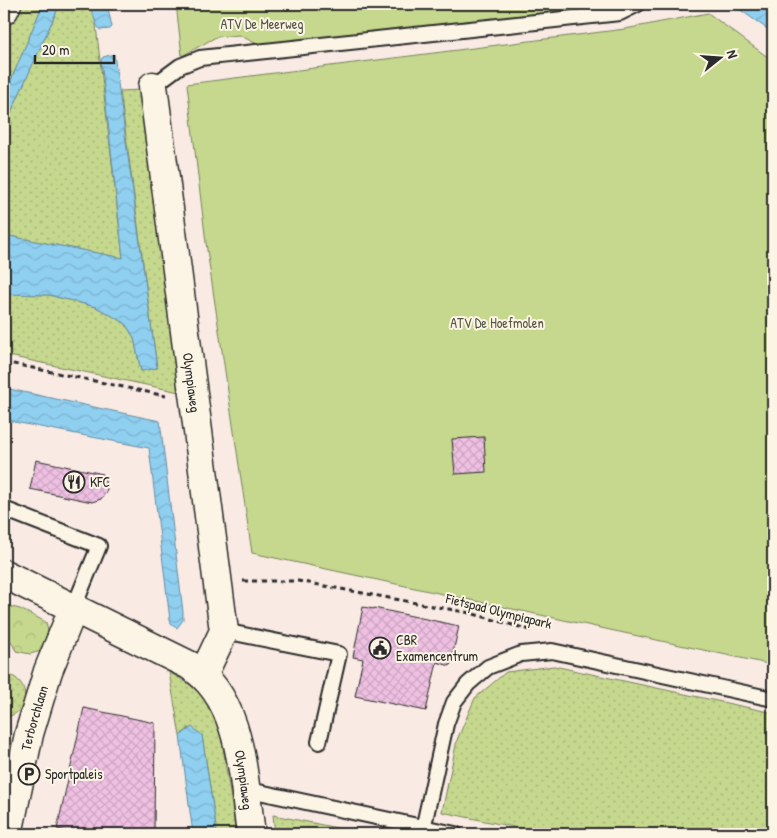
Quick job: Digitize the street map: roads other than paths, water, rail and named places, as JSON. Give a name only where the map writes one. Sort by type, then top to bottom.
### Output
[{"type":"street","points":[[4,10],[6,4]]},
{"type":"street","name":"Olympiaweg","points":[[153,86],[224,631]]},
{"type":"street","name":"Olympiaweg","points":[[4,574],[189,665],[203,675],[217,691],[236,733],[251,834]]},
{"type":"street","name":"Terborchlaan","points":[[8,834],[29,734],[48,671],[74,607]]},
{"type":"street","points":[[203,675],[224,631]]},
{"type":"lane","points":[[153,86],[180,66],[200,58],[620,13],[638,4]]},
{"type":"lane","points":[[4,509],[98,546],[74,607]]},
{"type":"lane","points":[[224,631],[339,654],[319,742]]},
{"type":"lane","points":[[423,831],[446,724],[454,702],[468,684],[488,667],[521,654],[552,651],[773,699]]},
{"type":"lane","points":[[245,790],[423,831],[454,834]]},
{"type":"water","points":[[43,4],[60,4],[4,128],[4,97]]},
{"type":"water","points":[[86,4],[107,4],[112,27],[100,30],[91,10]]},
{"type":"water","points":[[732,4],[773,4],[773,33]]},
{"type":"water","points":[[114,54],[157,368],[141,371],[134,338],[125,323],[96,307],[49,295],[4,294],[4,235],[123,258],[101,60],[103,57]]},
{"type":"water","points":[[4,388],[160,421],[183,612],[183,620],[177,628],[172,625],[170,620],[149,448],[4,420]]},
{"type":"water","points":[[192,727],[202,735],[217,834],[193,834],[180,736]]},
{"type":"place","name":"KFC","points":[[74,482]]},
{"type":"place","name":"CBR Examencentrum","points":[[380,648]]},
{"type":"place","name":"Sportpaleis","points":[[29,774]]},
{"type":"park label","name":"ATV De Meerweg","points":[[262,24]]},
{"type":"park label","name":"ATV De Hoefmolen","points":[[497,323]]}]
